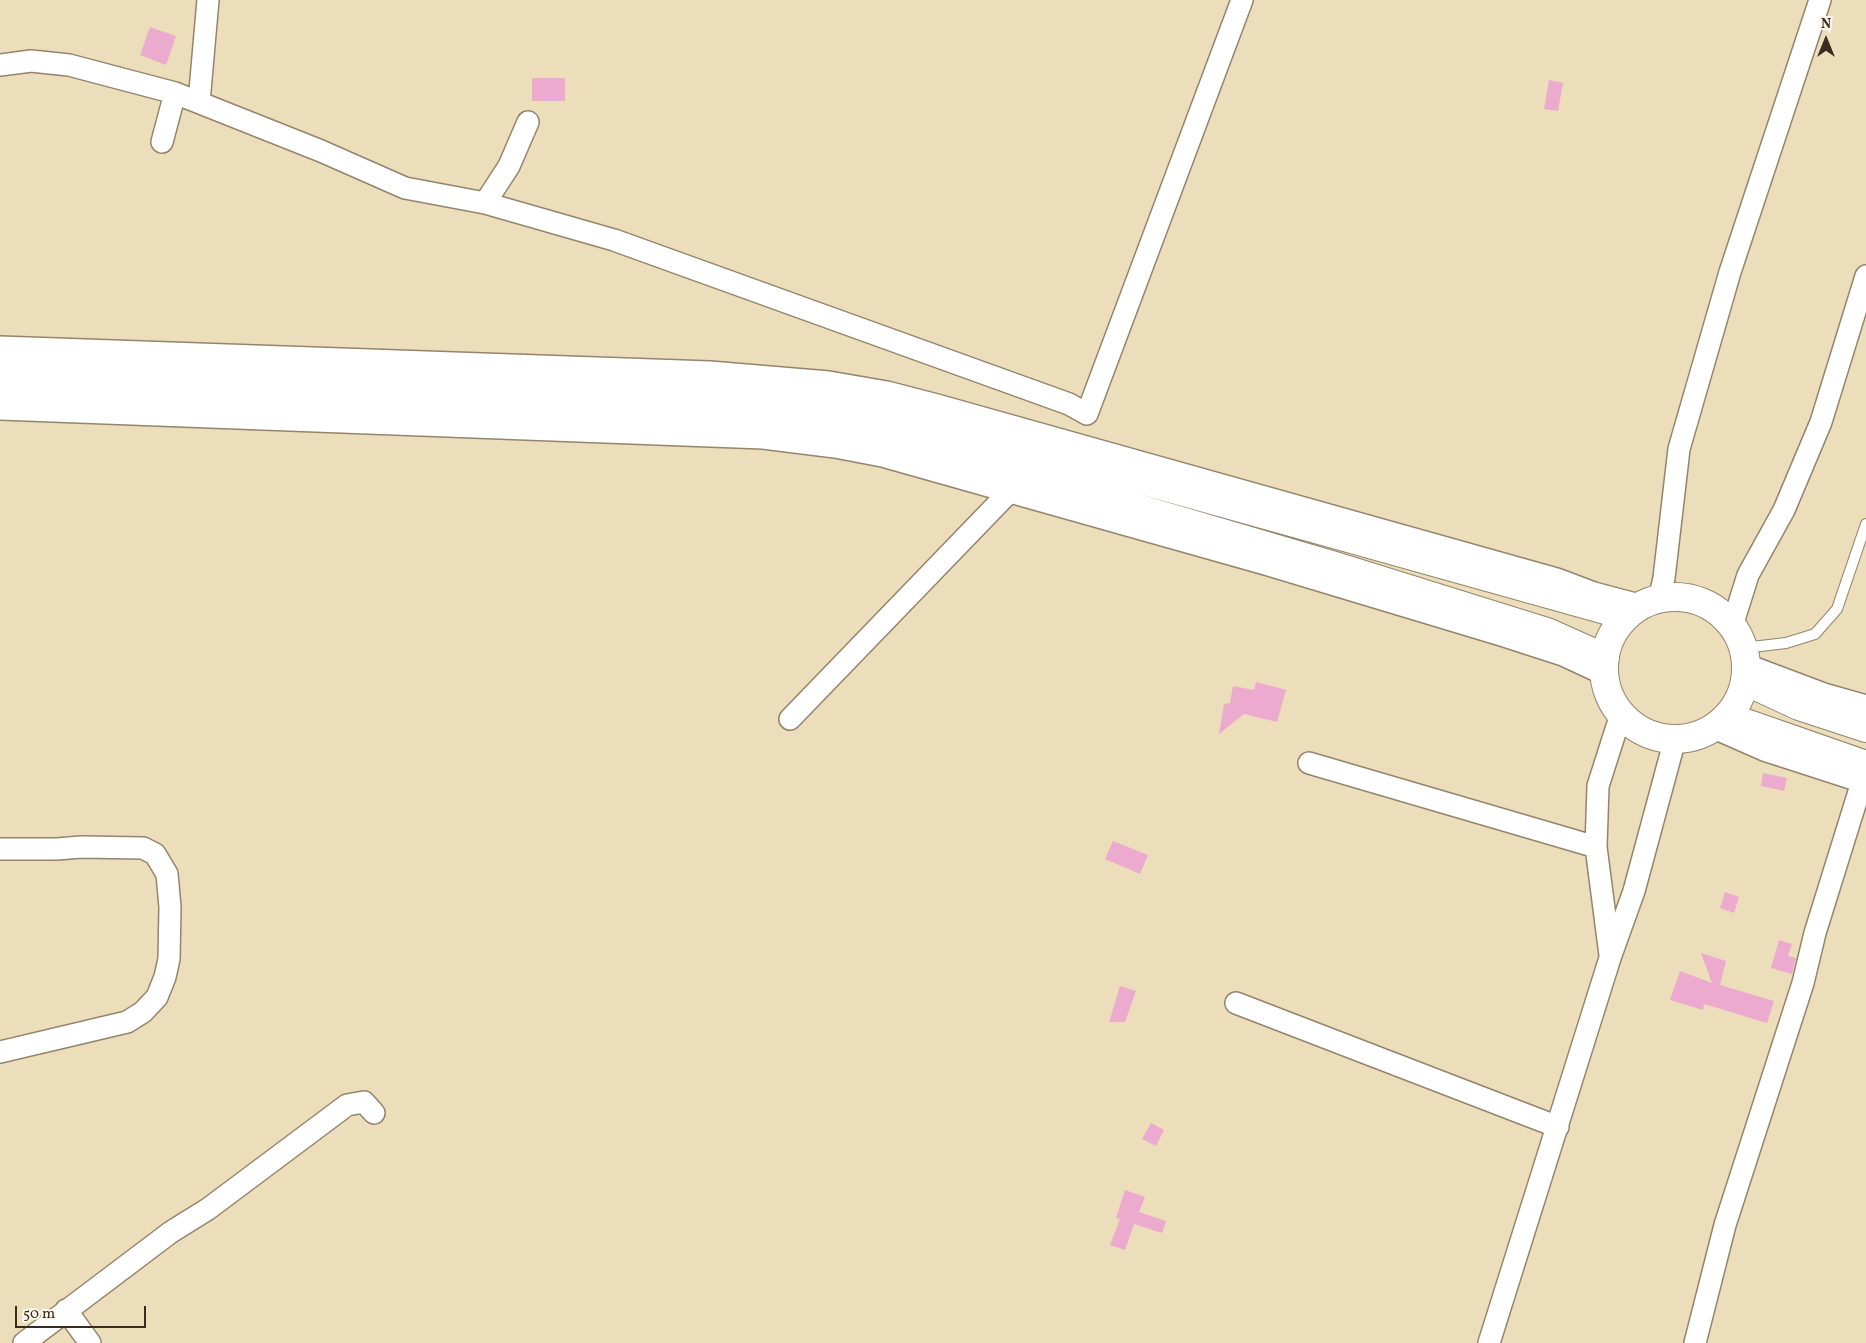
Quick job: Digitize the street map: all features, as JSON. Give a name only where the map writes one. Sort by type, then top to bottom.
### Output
[{"type":"main road","points":[[0,365],[764,394],[821,400],[1040,443],[1643,607]]},
{"type":"main road","points":[[0,393],[761,421],[818,427],[873,436],[1018,484],[1338,567],[1528,626],[1572,642],[1605,666]]},
{"type":"main road","points":[[1742,655],[1739,700],[1721,722],[1702,734],[1675,739],[1663,738],[1640,730],[1621,714],[1610,695],[1605,666],[1612,635],[1643,607],[1673,598],[1700,602],[1723,616],[1742,655],[1799,706],[1866,728]]},
{"type":"main road","points":[[1721,722],[1865,777]]},
{"type":"street","points":[[199,102],[208,0]]},
{"type":"street","points":[[0,65],[31,61],[69,65],[175,93],[321,151],[405,188],[485,203],[614,240],[1069,404],[1087,414],[1242,0]]},
{"type":"street","points":[[1643,607],[1666,560],[1678,450],[1730,272],[1820,0]]},
{"type":"street","points":[[162,142],[175,93]]},
{"type":"street","points":[[485,203],[509,166],[528,122]]},
{"type":"street","points":[[1866,276],[1820,422],[1784,510],[1748,576],[1742,655],[1824,694],[1866,706]]},
{"type":"street","points":[[0,346],[774,376],[887,392],[1040,443],[1018,484],[790,719]]},
{"type":"street","points":[[0,409],[762,438],[835,447],[1018,484]]},
{"type":"street","points":[[1610,958],[1596,847],[1598,786],[1621,714]]},
{"type":"street","points":[[1488,1343],[1610,958],[1634,891],[1675,739]]},
{"type":"street","points":[[1309,764],[1596,847]]},
{"type":"street","points":[[1695,1343],[1726,1225],[1803,983],[1815,933],[1865,777]]},
{"type":"street","points":[[0,850],[56,850],[82,847],[143,848],[155,854],[167,874],[170,907],[169,959],[165,977],[157,998],[143,1012],[127,1022],[0,1052]]},
{"type":"street","points":[[1236,1003],[1558,1127]]},
{"type":"street","points":[[24,1343],[171,1232],[208,1209],[347,1105],[364,1102],[374,1113]]},
{"type":"street","points":[[66,1310],[90,1343]]},
{"type":"lane","points":[[1742,655],[1815,634],[1837,608],[1866,524]]},
{"type":"building","points":[[150,27],[176,36],[166,65],[140,55]]},
{"type":"building","points":[[532,78],[565,78],[565,101],[532,101]]},
{"type":"building","points":[[1549,80],[1563,83],[1558,111],[1544,109]]},
{"type":"building","points":[[1256,682],[1286,690],[1277,722],[1244,714],[1219,734],[1224,704],[1230,703],[1233,686],[1254,690]]},
{"type":"building","points":[[1763,773],[1787,778],[1784,791],[1761,786]]},
{"type":"building","points":[[1113,841],[1148,855],[1140,874],[1105,859]]},
{"type":"building","points":[[1725,892],[1739,897],[1734,913],[1720,908]]},
{"type":"building","points":[[1779,940],[1792,944],[1788,956],[1796,958],[1792,974],[1771,968]]},
{"type":"building","points":[[1701,953],[1726,961],[1720,985],[1774,1001],[1767,1023],[1704,1004],[1703,1010],[1670,1000],[1680,971],[1712,983]]},
{"type":"building","points":[[1120,986],[1136,991],[1125,1022],[1109,1022]]},
{"type":"building","points":[[1151,1123],[1164,1130],[1156,1146],[1142,1139]]},
{"type":"building","points":[[1125,1190],[1145,1197],[1139,1212],[1166,1221],[1162,1233],[1134,1224],[1125,1250],[1110,1245],[1120,1219],[1116,1218]]}]
